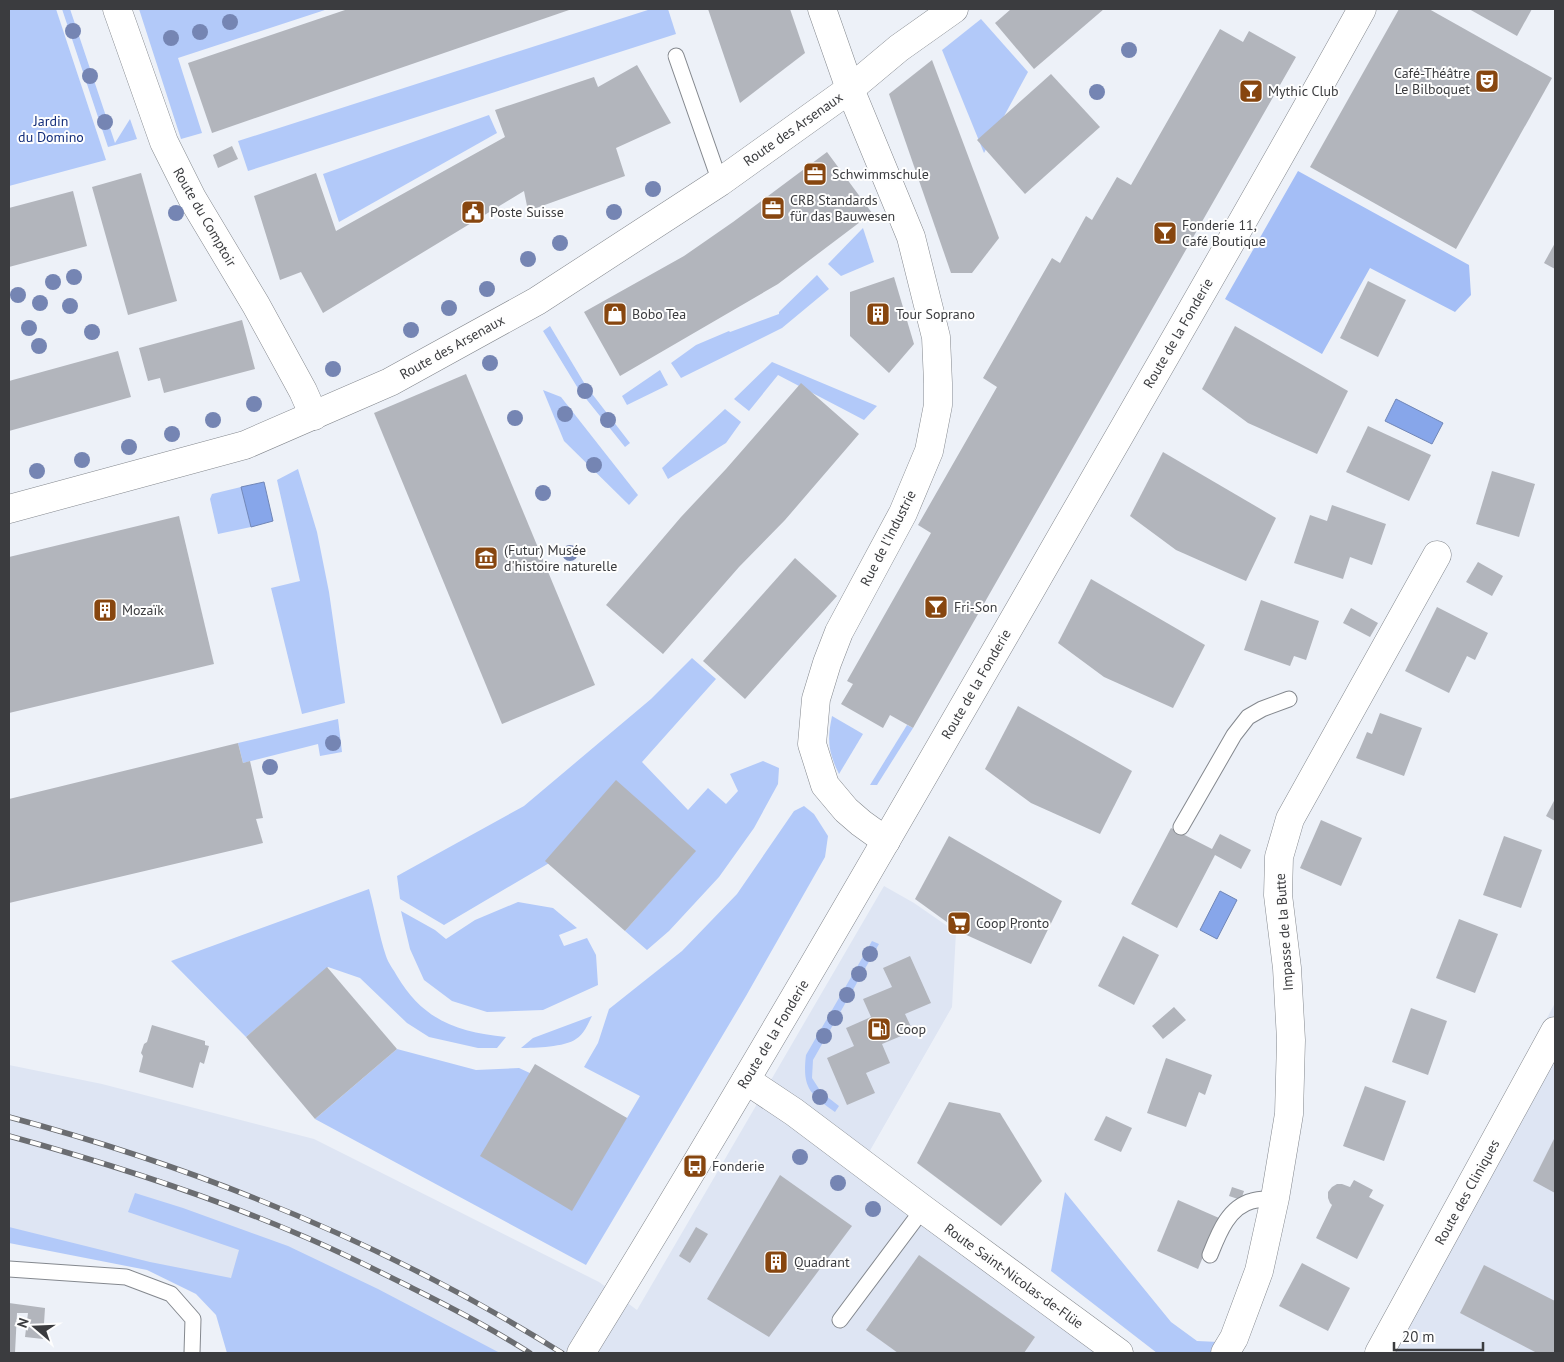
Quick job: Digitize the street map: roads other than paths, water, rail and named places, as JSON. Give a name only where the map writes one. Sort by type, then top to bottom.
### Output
[{"type":"street","name":"Route du Comptoir","points":[[117,9],[164,142],[192,198],[256,304],[314,416]]},
{"type":"street","name":"Rue de l'Industrie","points":[[822,9],[850,89],[910,237],[936,337],[938,405],[929,450],[903,513],[839,632],[816,699],[812,744],[825,785],[846,810],[886,841]]},
{"type":"street","name":"Route des Arsenaux","points":[[9,509],[245,445],[390,382],[537,301],[720,182],[850,89],[899,48],[954,9]]},
{"type":"street","name":"Route de la Fonderie","points":[[581,1353],[746,1080],[886,841],[1295,130],[1362,9]]},
{"type":"street","name":"Impasse de la Butte","points":[[1225,1353],[1234,1338],[1259,1271],[1275,1198],[1289,1114],[1291,1040],[1287,968],[1278,894],[1279,858],[1290,819],[1437,554]]},
{"type":"street","name":"Route des Cliniques","points":[[1379,1353],[1555,1031]]},
{"type":"street","name":"Route Saint-Nicolas-de-Flüe","points":[[746,1080],[794,1112],[1107,1350]]},
{"type":"lane","points":[[676,56],[720,182]]},
{"type":"lane","points":[[1181,827],[1234,734],[1248,717],[1262,709],[1289,699]]},
{"type":"lane","points":[[1210,1255],[1220,1232],[1233,1213],[1250,1202],[1275,1198]]},
{"type":"lane","points":[[840,1320],[923,1209]]},
{"type":"lane","points":[[9,1269],[126,1277],[170,1294],[193,1319],[192,1353]]},
{"type":"railway","points":[[9,1117],[153,1161],[224,1186],[294,1214],[431,1278],[497,1314],[562,1353]]},
{"type":"railway","points":[[9,1136],[155,1180],[263,1219],[358,1261],[446,1305],[530,1353]]},
{"type":"place","name":"Café-Théâtre Le Bilboquet","points":[[1487,81]]},
{"type":"place","name":"Mythic Club","points":[[1251,91]]},
{"type":"place","name":"Schwimmschule","points":[[815,174]]},
{"type":"place","name":"CRB Standards für das Bauwesen","points":[[773,208]]},
{"type":"place","name":"Poste Suisse","points":[[473,212]]},
{"type":"place","name":"Fonderie 11, Café Boutique","points":[[1165,233]]},
{"type":"place","name":"Bobo Tea","points":[[615,314]]},
{"type":"place","name":"Tour Soprano","points":[[878,314]]},
{"type":"place","name":"(Futur) Musée d'histoire naturelle","points":[[486,558]]},
{"type":"place","name":"Fri-Son","points":[[936,607]]},
{"type":"place","name":"Mozaïk","points":[[105,610]]},
{"type":"place","name":"Coop Pronto","points":[[959,923]]},
{"type":"place","name":"Coop","points":[[879,1029]]},
{"type":"place","name":"Fonderie","points":[[695,1166]]},
{"type":"place","name":"Quadrant","points":[[776,1262]]},
{"type":"park label","name":"Jardin du Domino","points":[[51,130]]}]
